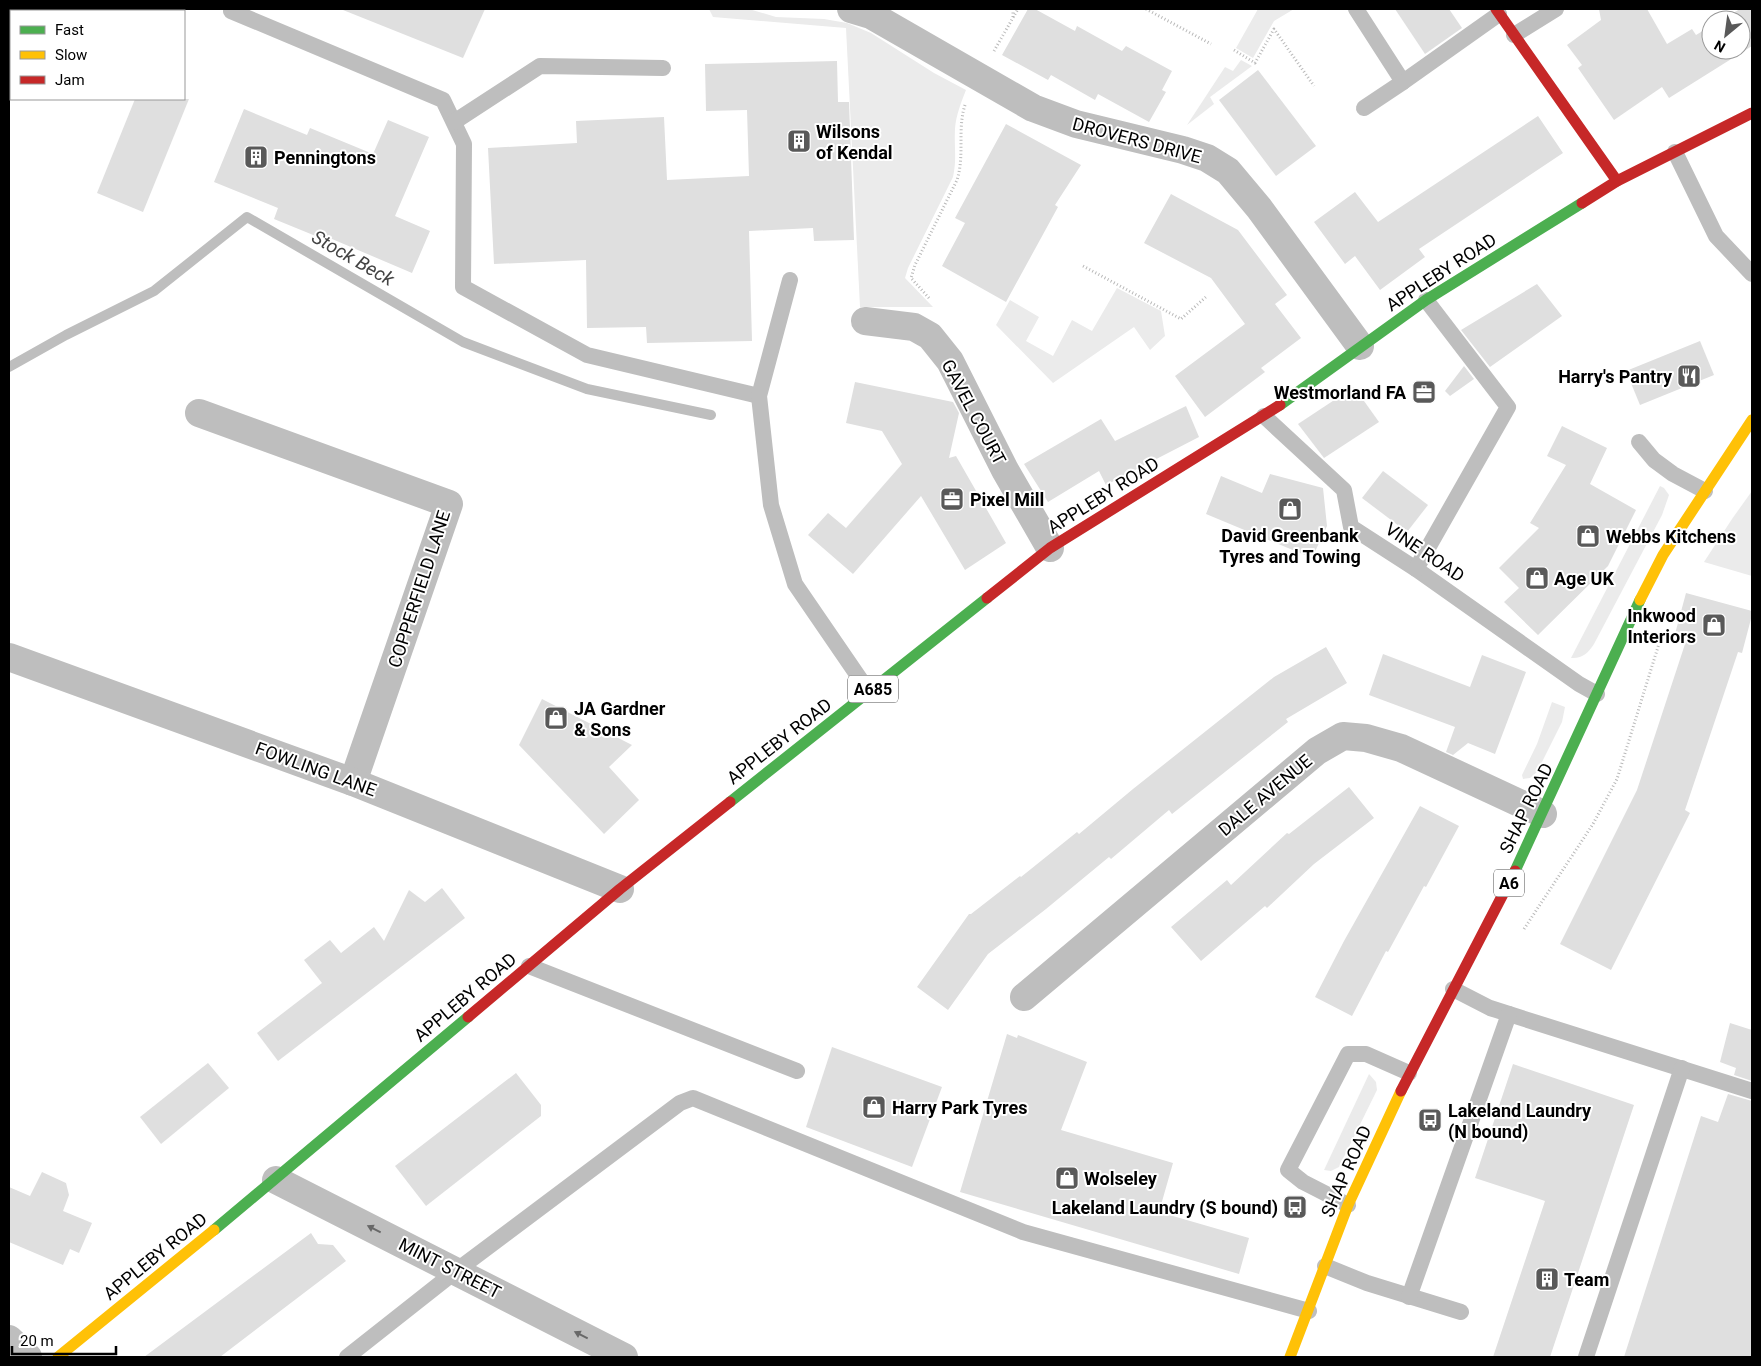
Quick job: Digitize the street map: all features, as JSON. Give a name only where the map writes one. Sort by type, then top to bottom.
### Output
[{"type":"main road","points":[[1497,11],[1617,181]]},
{"type":"main road","name":"APPLEBY ROAD","points":[[58,1357],[276,1180],[620,889],[1050,548],[1264,416],[1426,300],[1617,181],[1752,113]]},
{"type":"main road","name":"SHAP ROAD","points":[[1290,1357],[1348,1205],[1409,1074],[1500,903],[1543,814],[1648,583],[1663,555],[1752,420]]},
{"type":"street","name":"DROVERS DRIVE","points":[[851,9],[871,15],[1032,108],[1076,124],[1176,148],[1207,158],[1228,171],[1254,201],[1360,346]]},
{"type":"street","name":"GAVEL COURT","points":[[865,321],[914,327],[930,336],[950,361],[1005,470],[1050,548]]},
{"type":"street","name":"COPPERFIELD LANE","points":[[198,413],[449,504],[353,782]]},
{"type":"street","name":"FOWLING LANE","points":[[9,657],[353,782],[620,889]]},
{"type":"street","name":"DALE AVENUE","points":[[1024,997],[1317,751],[1343,736],[1366,738],[1401,748],[1543,814]]},
{"type":"street","name":"MINT STREET","points":[[276,1180],[624,1357]]},
{"type":"street","points":[[9,1339],[28,1357]]},
{"type":"lane","points":[[1356,9],[1403,82]]},
{"type":"lane","points":[[1514,35],[1556,9]]},
{"type":"lane","points":[[231,11],[443,100],[464,144],[463,287],[587,355],[759,396]]},
{"type":"lane","points":[[1364,108],[1403,82],[1497,11]]},
{"type":"lane","points":[[454,122],[540,66],[663,68]]},
{"type":"lane","points":[[1675,152],[1716,236],[1752,274]]},
{"type":"lane","points":[[790,280],[759,396],[771,505],[795,584],[869,692]]},
{"type":"lane","points":[[1416,569],[1508,406],[1426,300]]},
{"type":"lane","name":"VINE ROAD","points":[[1264,416],[1344,490],[1352,527],[1416,569],[1579,684],[1597,694]]},
{"type":"lane","points":[[1639,442],[1654,460],[1673,474],[1705,491]]},
{"type":"lane","points":[[529,966],[796,1071]]},
{"type":"lane","points":[[1454,989],[1490,1008],[1752,1091]]},
{"type":"lane","points":[[1409,1297],[1509,1014]]},
{"type":"lane","points":[[1348,1205],[1303,1182],[1288,1170],[1348,1054],[1366,1054],[1409,1074]]},
{"type":"lane","points":[[1586,1357],[1682,1068]]},
{"type":"lane","points":[[347,1357],[456,1270],[680,1103],[693,1098],[1022,1232],[1309,1311]]},
{"type":"lane","points":[[1325,1266],[1409,1297],[1461,1312]]},
{"type":"path","points":[[1013,9],[1013,17]]},
{"type":"path","points":[[992,54],[1018,9]]},
{"type":"path","points":[[1146,9],[1211,44]]},
{"type":"path","points":[[1234,50],[1255,63],[1274,29],[1314,86]]},
{"type":"path","points":[[931,300],[911,278],[961,168],[960,132],[961,116],[965,103]]},
{"type":"path","points":[[1083,266],[1181,319],[1207,296]]},
{"type":"path","points":[[1521,934],[1593,824],[1617,779],[1664,625]]},
{"type":"shaded area","points":[[709,9],[749,9],[776,17],[824,19],[847,23],[871,33],[934,73],[966,90],[956,124],[953,177],[908,268],[905,278],[933,307],[860,307],[846,28],[713,17]]},
{"type":"shaded area","points":[[1258,9],[1294,9],[1274,21],[1253,58],[1236,48]]},
{"type":"shaded area","points":[[1241,60],[1252,66],[1210,97],[1214,104],[1187,125],[1225,67],[1233,71]]},
{"type":"shaded area","points":[[1117,288],[1161,311],[1165,336],[1150,350],[1134,327],[1053,383],[996,325],[1010,300],[1039,317],[1026,341],[1053,356],[1072,320],[1092,331]]},
{"type":"shaded area","points":[[1660,486],[1669,495],[1662,515],[1594,644],[1584,655],[1578,658],[1571,658]]},
{"type":"shaded area","points":[[1752,491],[1752,576],[1704,562],[1732,519]]},
{"type":"shaded area","points":[[1552,702],[1565,707],[1562,722],[1537,772],[1530,778],[1523,779],[1522,775],[1537,744]]},
{"type":"shaded area","points":[[1369,1074],[1376,1082],[1377,1090],[1339,1167],[1331,1171],[1324,1170]]},
{"type":"building","points":[[343,9],[485,9],[463,58]]},
{"type":"building","points":[[1028,9],[1035,9],[1075,31],[1077,26],[1122,51],[1126,46],[1172,71],[1162,90],[1166,92],[1149,122],[1098,94],[1095,100],[1051,75],[1048,80],[1002,55]]},
{"type":"building","points":[[1395,9],[1449,9],[1462,28],[1425,54]]},
{"type":"building","points":[[1599,9],[1647,9],[1667,44],[1692,29],[1696,35],[1701,32],[1701,60],[1730,60],[1669,98],[1662,87],[1614,120],[1578,68],[1582,65],[1567,45],[1601,20]]},
{"type":"building","points":[[1740,9],[1752,9],[1752,46],[1751,10],[1738,10]]},
{"type":"building","points":[[837,61],[838,102],[849,102],[854,240],[814,241],[813,228],[749,231],[752,341],[647,343],[646,327],[587,328],[586,260],[494,264],[488,148],[577,143],[576,121],[664,117],[667,180],[749,176],[747,110],[706,111],[705,64]]},
{"type":"building","points":[[1258,70],[1316,146],[1276,176],[1219,100]]},
{"type":"building","points":[[189,99],[143,212],[97,193],[135,100]]},
{"type":"building","points":[[244,109],[307,135],[310,128],[373,154],[388,120],[429,137],[395,216],[430,231],[412,273],[325,236],[323,239],[274,219],[278,208],[214,182]]},
{"type":"building","points":[[1538,116],[1563,153],[1419,249],[1425,257],[1380,290],[1355,256],[1345,264],[1314,222],[1355,192],[1378,222]]},
{"type":"building","points":[[1006,124],[1081,165],[1055,205],[1058,207],[1006,302],[942,266],[965,223],[955,218]]},
{"type":"building","points":[[1171,194],[1238,230],[1287,295],[1275,304],[1301,338],[1261,368],[1265,372],[1205,417],[1175,376],[1245,324],[1211,278],[1144,243]]},
{"type":"building","points":[[1537,284],[1562,316],[1490,367],[1461,330]]},
{"type":"building","points":[[1700,341],[1714,375],[1640,405],[1626,371]]},
{"type":"building","points":[[1464,366],[1474,379],[1450,396],[1445,391]]},
{"type":"building","points":[[855,382],[953,402],[959,413],[949,458],[956,456],[1006,543],[965,570],[921,496],[853,574],[808,535],[828,513],[846,528],[902,464],[882,431],[846,423]]},
{"type":"building","points":[[1354,387],[1379,422],[1324,458],[1298,424]]},
{"type":"building","points":[[1186,406],[1199,437],[1106,485],[1099,471],[1048,502],[1024,464],[1101,419],[1115,441]]},
{"type":"building","points":[[1562,426],[1607,448],[1590,484],[1636,510],[1608,566],[1538,635],[1504,602],[1519,588],[1499,568],[1539,528],[1530,523],[1566,465],[1547,456]]},
{"type":"building","points":[[1383,471],[1428,505],[1407,532],[1362,498]]},
{"type":"building","name":"David Greenbank Tyres and Towing","points":[[1270,474],[1323,488],[1327,526],[1312,558],[1206,514],[1221,476],[1262,493]]},
{"type":"building","points":[[1686,593],[1752,611],[1752,615],[1742,653],[1738,652],[1685,810],[1690,813],[1611,970],[1560,944],[1637,790],[1687,638],[1675,634]]},
{"type":"building","points":[[1326,647],[1347,683],[1286,719],[1288,722],[1172,814],[1169,810],[1111,859],[1109,857],[988,954],[948,1010],[917,987],[969,914],[1021,877],[1077,832],[1079,834],[1274,677]]},
{"type":"building","points":[[1383,654],[1470,687],[1482,655],[1526,672],[1495,754],[1468,743],[1453,755],[1446,752],[1455,727],[1369,695]]},
{"type":"building","points":[[542,699],[632,745],[609,767],[639,800],[604,834],[519,745]]},
{"type":"building","points":[[1349,787],[1374,818],[1314,864],[1267,908],[1265,906],[1201,961],[1171,927],[1227,880],[1231,885],[1287,833],[1289,834]]},
{"type":"building","points":[[1420,806],[1459,826],[1426,887],[1424,886],[1388,952],[1386,951],[1352,1016],[1315,997],[1344,941]]},
{"type":"building","points":[[442,888],[465,918],[278,1061],[257,1033],[322,983],[304,960],[330,940],[341,953],[374,927],[384,941],[409,890],[425,902]]},
{"type":"building","points":[[1730,1023],[1752,1030],[1752,1081],[1734,1075],[1736,1068],[1720,1062]]},
{"type":"building","name":"Wolseley","points":[[1007,1034],[1017,1038],[1018,1035],[1087,1062],[1061,1130],[1173,1163],[1159,1212],[1249,1238],[1239,1274],[960,1192]]},
{"type":"building","name":"Harry Park Tyres","points":[[832,1047],[942,1087],[912,1167],[806,1127]]},
{"type":"building","points":[[208,1063],[229,1088],[161,1144],[140,1117]]},
{"type":"building","name":"Team","points":[[1513,1064],[1634,1105],[1550,1357],[1493,1357],[1545,1201],[1475,1178]]},
{"type":"building","points":[[516,1073],[541,1105],[541,1116],[426,1206],[395,1166]]},
{"type":"building","points":[[1728,1094],[1752,1101],[1752,1357],[1624,1357],[1701,1116],[1718,1122]]},
{"type":"building","points":[[42,1172],[66,1183],[69,1195],[63,1211],[92,1223],[79,1253],[70,1249],[63,1265],[9,1242],[9,1187],[30,1196]]},
{"type":"building","points":[[311,1233],[318,1244],[333,1245],[346,1261],[220,1357],[144,1357]]},
{"type":"waterway","name":"Stock Beck","points":[[9,367],[66,335],[154,291],[247,217],[463,342],[587,389],[711,415]]},
{"type":"traffic: fast","points":[[1280,405],[1426,300],[1582,203]]},
{"type":"traffic: fast","points":[[730,802],[987,598]]},
{"type":"traffic: fast","points":[[1515,871],[1640,600]]},
{"type":"traffic: fast","points":[[214,1230],[468,1017]]},
{"type":"traffic: slow","points":[[1640,600],[1663,555],[1752,420]]},
{"type":"traffic: slow","points":[[1290,1357],[1348,1205],[1401,1091]]},
{"type":"traffic: slow","points":[[58,1357],[214,1230]]},
{"type":"traffic: jam","points":[[1496,9],[1617,181]]},
{"type":"traffic: jam","points":[[1582,203],[1617,181],[1752,113]]},
{"type":"traffic: jam","points":[[987,598],[1050,548],[1280,405]]},
{"type":"traffic: jam","points":[[468,1017],[620,889],[730,802]]},
{"type":"traffic: jam","points":[[1401,1091],[1515,871]]},
{"type":"place","name":"Wilsons of Kendal","points":[[799,141]]},
{"type":"place","name":"Penningtons","points":[[256,157]]},
{"type":"place","name":"Harry's Pantry","points":[[1689,376]]},
{"type":"place","name":"Westmorland FA","points":[[1424,392]]},
{"type":"place","name":"Pixel Mill","points":[[952,499]]},
{"type":"place","name":"David Greenbank Tyres and Towing","points":[[1290,509]]},
{"type":"place","name":"Webbs Kitchens","points":[[1588,536]]},
{"type":"place","name":"Age UK","points":[[1537,578]]},
{"type":"place","name":"Inkwood Interiors","points":[[1714,625]]},
{"type":"place","name":"JA Gardner & Sons","points":[[556,718]]},
{"type":"place","name":"Harry Park Tyres","points":[[874,1107]]},
{"type":"place","name":"Lakeland Laundry (N bound)","points":[[1430,1120]]},
{"type":"place","name":"Wolseley","points":[[1067,1178]]},
{"type":"place","name":"Lakeland Laundry (S bound)","points":[[1295,1207]]},
{"type":"place","name":"Team","points":[[1547,1279]]}]
